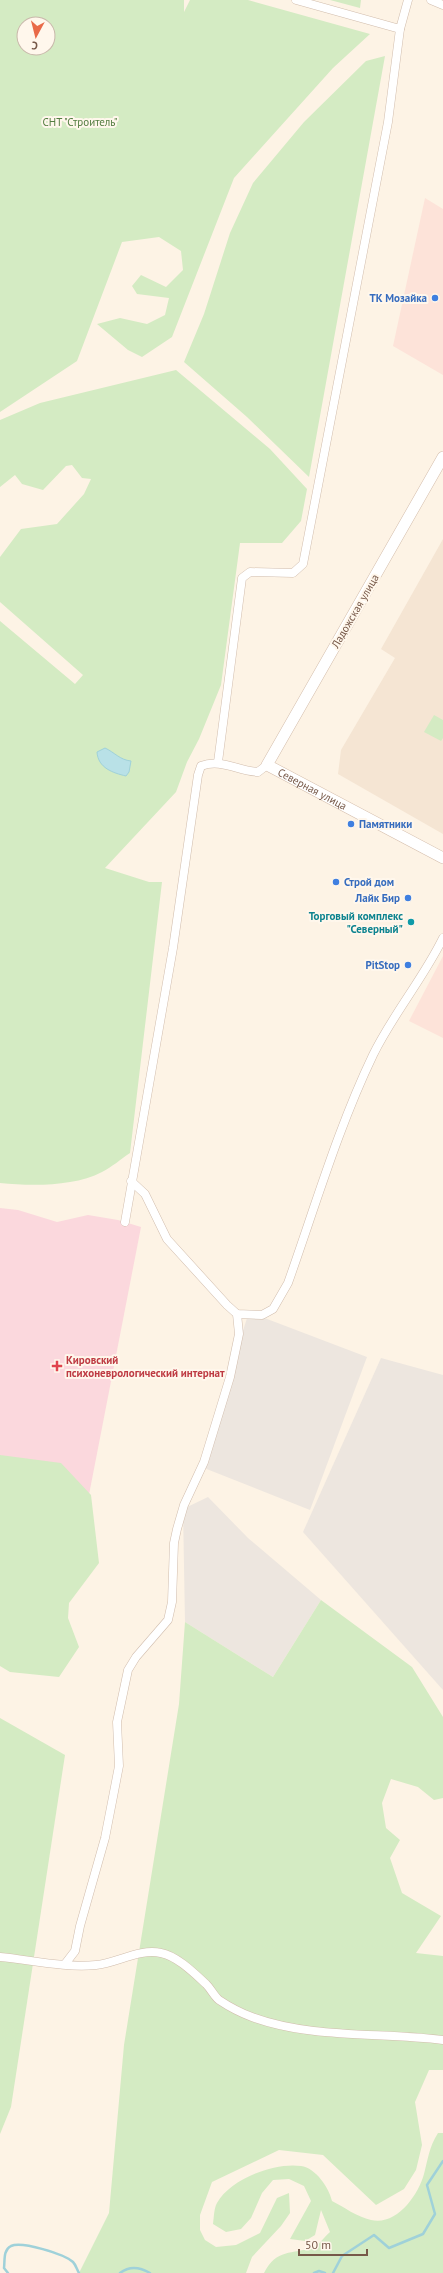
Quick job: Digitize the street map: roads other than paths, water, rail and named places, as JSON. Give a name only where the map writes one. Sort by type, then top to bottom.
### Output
[{"type":"street","points":[[296,0],[400,29]]},
{"type":"street","points":[[218,762],[242,578],[250,572],[293,573],[303,564],[305,557],[388,122],[400,29],[408,0]]},
{"type":"street","points":[[431,0],[443,5]]},
{"type":"street","name":"Ладожская улица","points":[[267,765],[440,471],[443,457]]},
{"type":"street","points":[[125,1222],[173,948],[198,776],[201,766],[210,762],[218,762],[244,771],[258,772],[267,765]]},
{"type":"street","name":"Северная улица","points":[[267,765],[443,858]]},
{"type":"street","points":[[237,1314],[262,1315],[273,1309],[288,1283],[352,1102],[372,1058],[432,960],[443,938]]},
{"type":"street","points":[[65,1964],[76,1951],[80,1926],[105,1838],[119,1766],[117,1722],[128,1670],[136,1656],[168,1620],[172,1602],[174,1543],[177,1530],[184,1505],[204,1462],[230,1377],[239,1334],[237,1314],[167,1239],[145,1194],[132,1181]]},
{"type":"street","points":[[0,1957],[65,1964],[97,1965],[148,1953],[161,1953],[175,1958],[206,1984],[219,2000],[250,2016],[268,2022],[303,2029],[410,2036],[443,2040]]},
{"type":"water","points":[[105,748],[120,758],[131,761],[129,772],[126,776],[107,769],[100,762],[97,752]]},
{"type":"waterway","points":[[333,2273],[342,2256],[374,2235],[389,2248],[423,2234],[435,2214],[427,2185],[443,2161]]},
{"type":"waterway","points":[[8,2273],[4,2268],[6,2253],[8,2248],[16,2245],[43,2249],[61,2255],[73,2262],[79,2273]]},
{"type":"waterway","points":[[120,2273],[131,2268],[142,2269],[150,2273]]},
{"type":"waterway","points":[[314,2273],[319,2271],[325,2273]]},
{"type":"place","name":"ТК Мозайка","points":[[435,298]]},
{"type":"place","name":"Памятники","points":[[351,824]]},
{"type":"place","name":"Строй дом","points":[[336,882]]},
{"type":"place","name":"Лайк Бир","points":[[408,898]]},
{"type":"place","name":"Торговый комплекс \"Северный\"","points":[[411,922]]},
{"type":"place","name":"PitStop","points":[[408,965]]},
{"type":"place","name":"Кировский психоневрологический интернат","points":[[57,1366]]},
{"type":"park label","name":"СНТ \"Строитель\"","points":[[80,122]]}]
